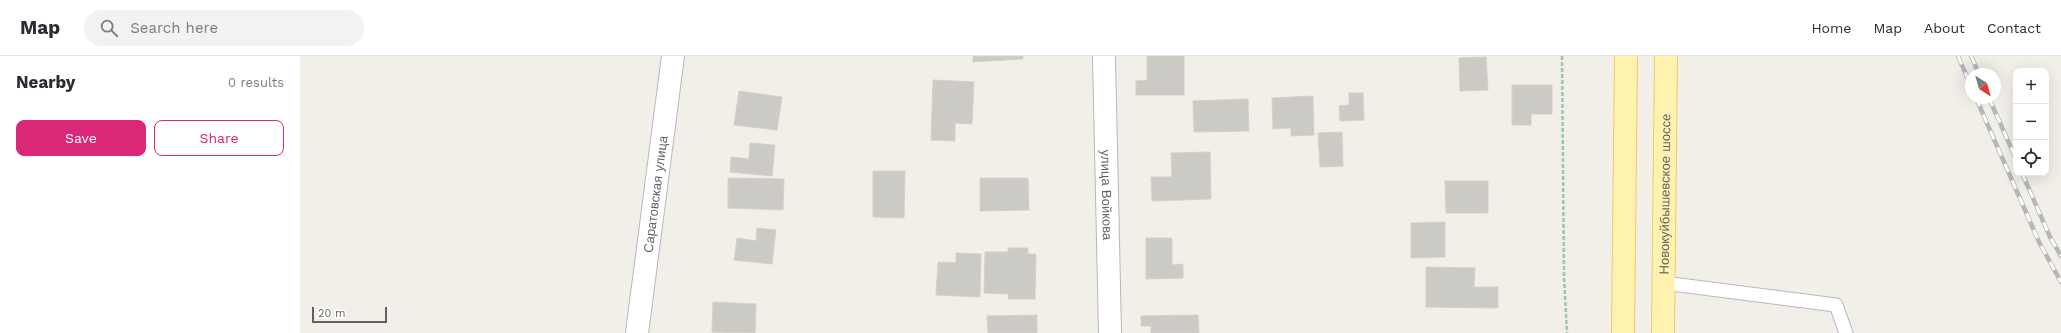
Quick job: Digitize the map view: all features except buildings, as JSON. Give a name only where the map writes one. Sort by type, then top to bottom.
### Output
[{"type":"main road","points":[[1622,333],[1626,56]]},
{"type":"main road","name":"Новокуйбышевское шоссе","points":[[1663,333],[1666,56]]},
{"type":"street","name":"Саратовская улица","points":[[637,333],[673,56]]},
{"type":"street","name":"улица Войкова","points":[[1104,56],[1110,333]]},
{"type":"lane","points":[[1664,283],[1836,305],[1846,333]]},
{"type":"path","points":[[1562,56],[1564,276],[1567,333]]},
{"type":"railway","points":[[1958,56],[1965,72]]},
{"type":"railway","points":[[1971,56],[1976,68]]},
{"type":"railway","points":[[1979,104],[2039,242],[2061,282]]},
{"type":"railway","points":[[1992,104],[2013,152]]},
{"type":"railway","points":[[2023,176],[2050,237],[2061,256]]}]
